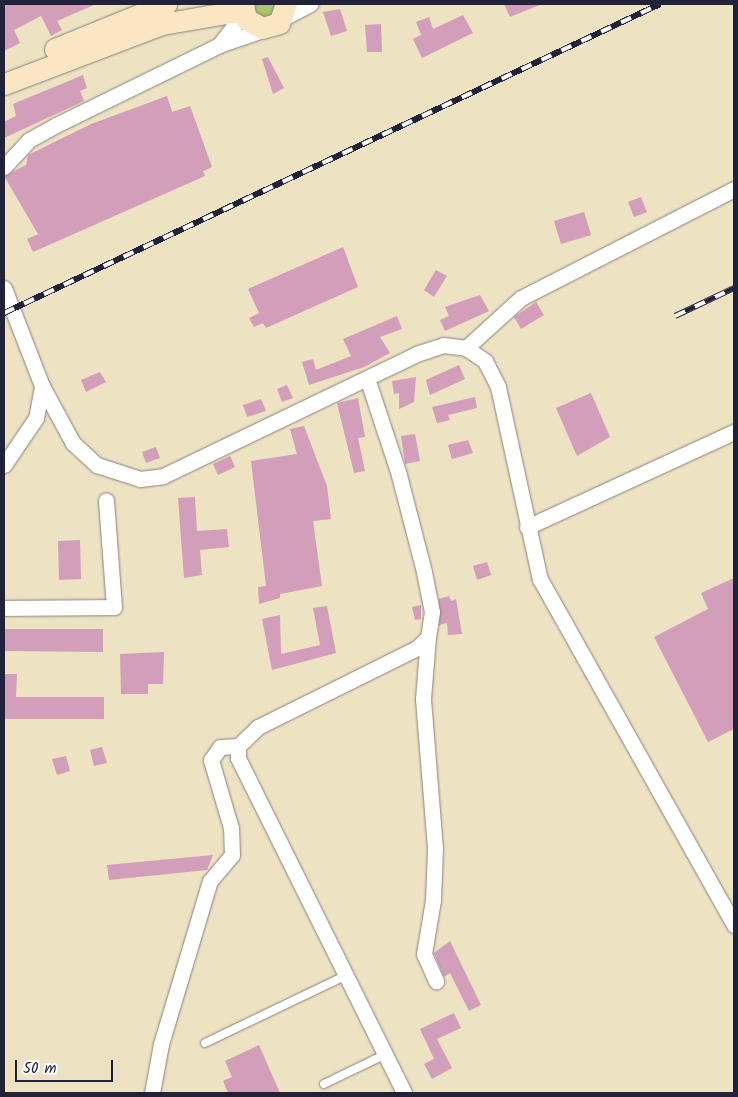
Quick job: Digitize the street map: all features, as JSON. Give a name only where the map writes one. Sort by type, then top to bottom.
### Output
[{"type":"street","points":[[4,70],[166,4]]},
{"type":"street","points":[[4,167],[29,140],[56,125],[219,45],[310,4]]},
{"type":"street","points":[[243,9],[251,24],[279,17]]},
{"type":"street","points":[[219,45],[243,9]]},
{"type":"street","points":[[4,84],[162,24],[243,9]]},
{"type":"street","points":[[466,348],[521,298],[734,189]]},
{"type":"street","points":[[4,288],[42,386],[73,443],[96,465],[140,479],[163,476],[367,378],[443,345],[466,348],[485,360],[498,387],[527,527],[540,579],[734,925]]},
{"type":"street","points":[[367,378],[424,572],[432,612],[423,699],[435,848],[433,900],[424,954],[436,980]]},
{"type":"street","points":[[4,465],[36,418],[42,386]]},
{"type":"street","points":[[527,527],[734,432]]},
{"type":"street","points":[[4,608],[114,607],[106,500]]},
{"type":"street","points":[[152,1093],[160,1044],[210,881],[232,855],[231,828],[211,760],[220,747],[238,746],[258,727],[417,648],[428,637]]},
{"type":"street","points":[[238,746],[244,774],[347,975],[404,1093]]},
{"type":"lane","points":[[205,1042],[347,975]]},
{"type":"lane","points":[[324,1084],[384,1055]]},
{"type":"green space","points":[[251,4],[278,4],[272,17],[258,18]]},
{"type":"building","points":[[4,4],[96,4],[57,21],[62,30],[51,36],[41,16],[14,30],[20,43],[4,51]]},
{"type":"building","points":[[504,4],[542,4],[510,17]]},
{"type":"building","points":[[340,9],[347,31],[331,36],[323,12]]},
{"type":"building","points":[[463,15],[473,33],[422,58],[413,39],[421,35],[416,22],[429,17],[433,29]]},
{"type":"building","points":[[381,24],[382,52],[367,52],[365,25]]},
{"type":"building","points":[[268,57],[284,88],[273,94],[262,59]]},
{"type":"building","points":[[83,75],[87,88],[80,91],[84,101],[4,138],[4,122],[16,116],[13,104]]},
{"type":"building","points":[[167,96],[172,112],[190,106],[212,167],[203,171],[205,176],[33,252],[27,239],[38,234],[4,176],[26,165],[28,155],[91,124]]},
{"type":"building","points":[[641,197],[647,212],[634,217],[628,202]]},
{"type":"building","points":[[584,212],[591,235],[561,244],[554,221]]},
{"type":"building","points":[[343,247],[358,287],[266,328],[263,323],[254,327],[249,318],[259,313],[248,289]]},
{"type":"building","points":[[436,270],[447,276],[434,297],[424,290]]},
{"type":"building","points":[[480,295],[489,311],[445,331],[440,320],[449,316],[445,307]]},
{"type":"building","points":[[536,302],[544,315],[521,329],[514,317]]},
{"type":"building","points":[[397,316],[402,329],[380,337],[390,353],[364,367],[309,385],[302,362],[313,359],[316,370],[351,356],[343,339]]},
{"type":"building","points":[[459,365],[465,379],[430,395],[426,380]]},
{"type":"building","points":[[100,372],[106,382],[86,392],[81,380]]},
{"type":"building","points":[[416,377],[414,402],[399,409],[399,393],[394,394],[392,381]]},
{"type":"building","points":[[287,385],[293,398],[282,402],[277,389]]},
{"type":"building","points":[[591,393],[610,437],[577,456],[556,408]]},
{"type":"building","points":[[475,397],[477,408],[448,415],[450,420],[437,423],[432,407]]},
{"type":"building","points":[[358,398],[365,437],[358,438],[365,471],[354,473],[337,403]]},
{"type":"building","points":[[261,399],[266,411],[247,417],[243,405]]},
{"type":"building","points":[[304,426],[327,486],[331,519],[313,521],[322,586],[280,594],[280,598],[259,604],[258,587],[266,586],[251,461],[297,454],[290,429]]},
{"type":"building","points":[[415,434],[420,461],[405,464],[401,436]]},
{"type":"building","points":[[468,440],[473,453],[452,459],[448,445]]},
{"type":"building","points":[[156,447],[160,458],[146,463],[142,452]]},
{"type":"building","points":[[230,456],[235,467],[218,475],[213,464]]},
{"type":"building","points":[[195,497],[197,531],[227,529],[229,547],[200,550],[202,575],[184,578],[178,498]]},
{"type":"building","points":[[80,540],[81,579],[59,580],[58,541]]},
{"type":"building","points":[[487,562],[491,575],[477,580],[473,566]]},
{"type":"building","points":[[734,578],[734,729],[708,742],[654,637],[708,609],[701,593]]},
{"type":"building","points":[[449,596],[451,601],[456,599],[462,634],[448,635],[447,623],[439,625],[439,599]]},
{"type":"building","points":[[421,605],[421,619],[415,620],[412,607]]},
{"type":"building","points":[[327,606],[336,653],[272,670],[262,619],[280,615],[281,654],[320,645],[313,608]]},
{"type":"building","points":[[4,629],[103,629],[103,652],[4,651]]},
{"type":"building","points":[[164,652],[163,684],[148,684],[148,694],[121,694],[120,654]]},
{"type":"building","points":[[4,674],[17,674],[16,697],[104,697],[104,719],[4,719]]},
{"type":"building","points":[[102,747],[107,763],[94,766],[90,750]]},
{"type":"building","points":[[66,756],[70,771],[57,775],[52,759]]},
{"type":"building","points":[[213,855],[207,870],[109,880],[107,865]]},
{"type":"building","points":[[450,941],[481,1005],[469,1011],[450,973],[444,977],[434,953]]},
{"type":"building","points":[[454,1013],[461,1028],[437,1039],[452,1068],[432,1079],[424,1064],[434,1059],[420,1029]]},
{"type":"building","points":[[259,1045],[280,1093],[228,1093],[223,1081],[232,1077],[225,1061]]},
{"type":"railway","points":[[4,313],[660,4]]},
{"type":"railway","points":[[675,316],[734,288]]}]
